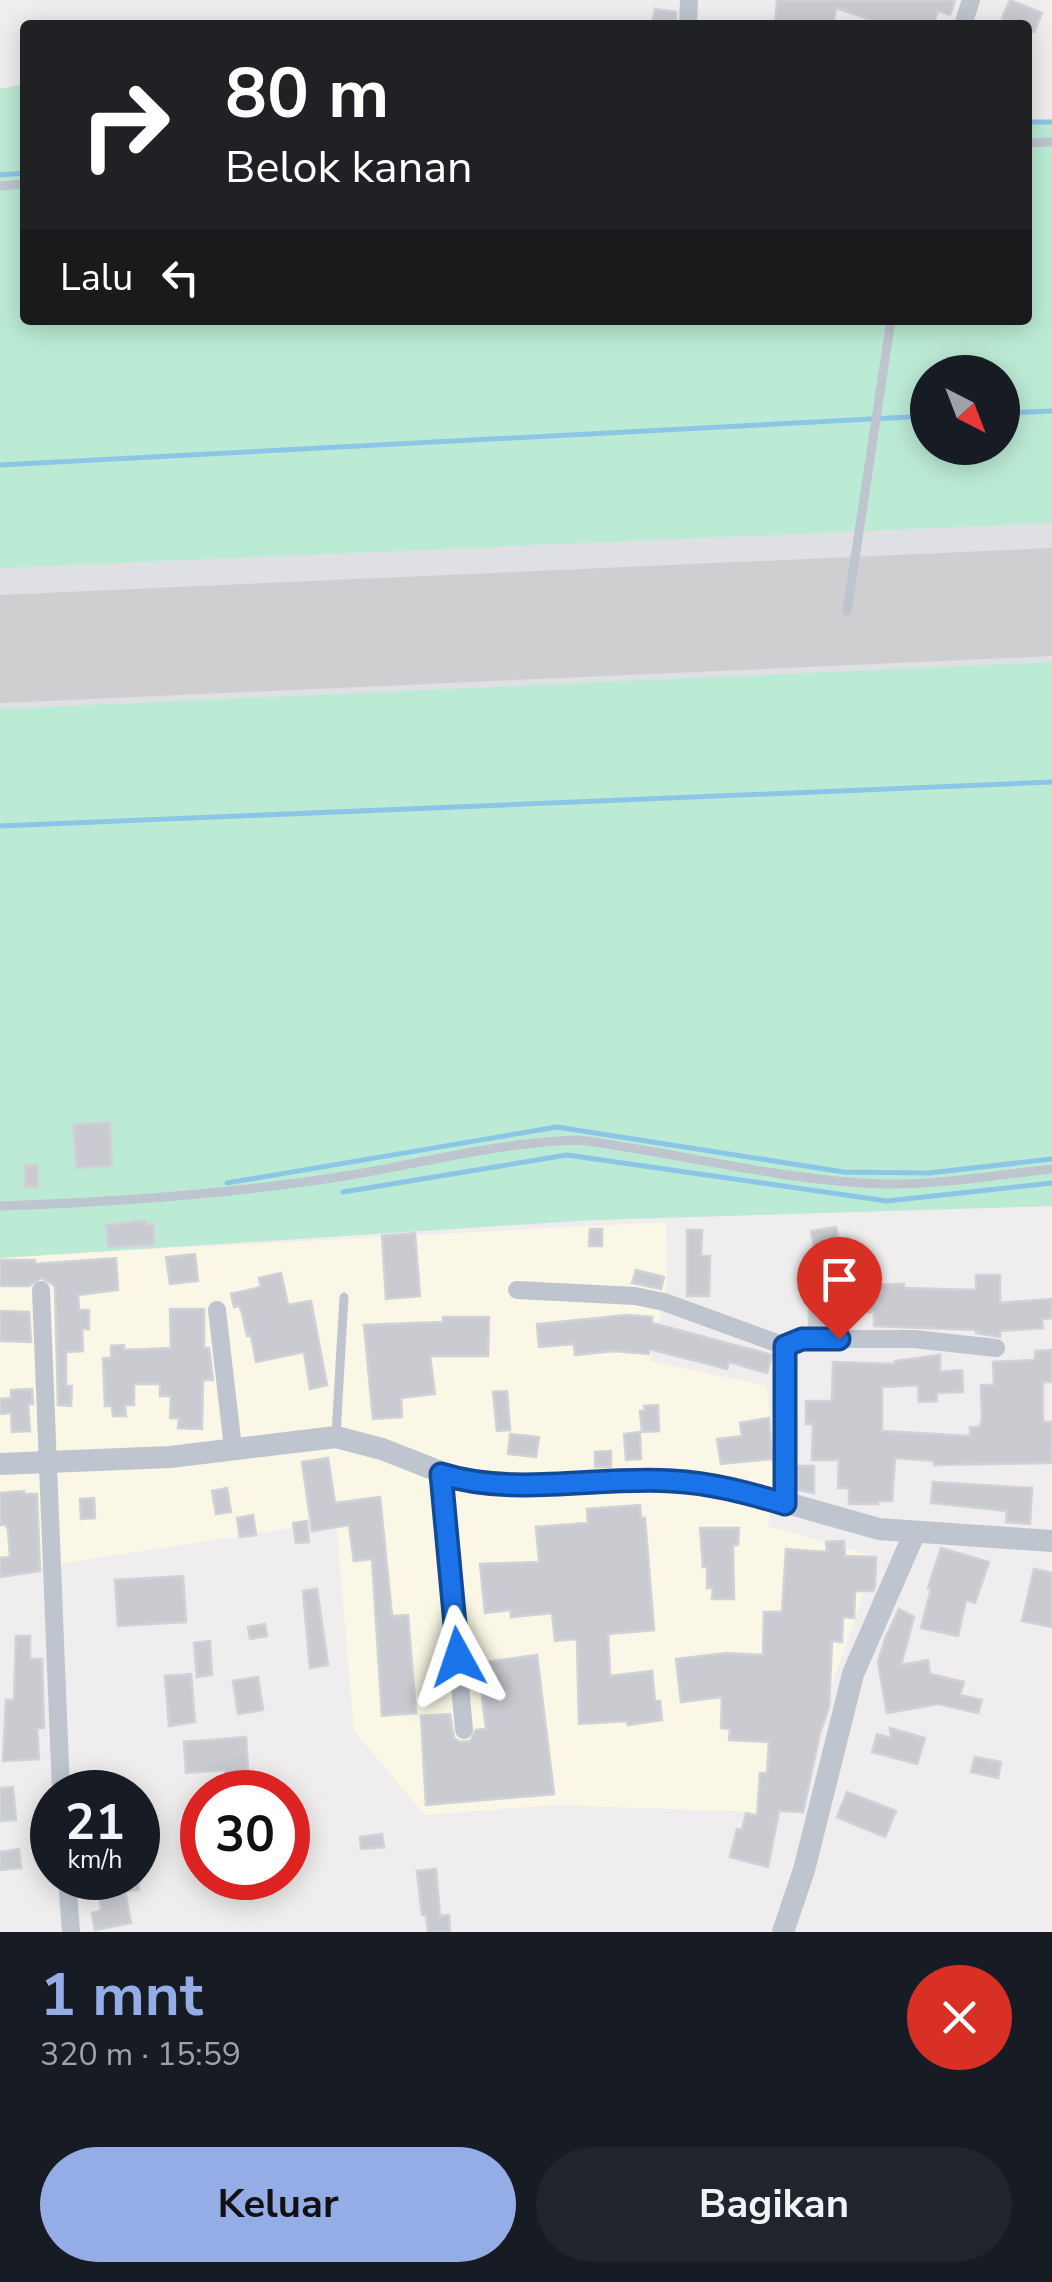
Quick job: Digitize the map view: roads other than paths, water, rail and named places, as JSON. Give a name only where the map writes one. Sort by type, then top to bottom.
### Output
[{"type":"street","points":[[41,1290],[61,1770]]},
{"type":"street","points":[[517,1290],[635,1296],[664,1302],[785,1346],[802,1339],[914,1339],[996,1348]]},
{"type":"street","points":[[217,1310],[233,1448]]},
{"type":"street","points":[[785,1346],[785,1504]]},
{"type":"street","points":[[0,1464],[170,1458],[336,1437],[382,1449],[462,1480],[524,1484],[673,1480],[734,1488],[878,1529],[1052,1541]]},
{"type":"street","points":[[441,1474],[464,1730]]},
{"type":"street","points":[[783,1932],[804,1870],[853,1674],[915,1532]]},
{"type":"street","points":[[69,1900],[71,1932]]},
{"type":"lane","points":[[847,611],[890,325]]},
{"type":"lane","points":[[0,1206],[216,1194],[542,1141],[579,1140],[822,1179],[882,1184],[934,1184],[1052,1169]]},
{"type":"lane","points":[[336,1437],[344,1297]]},
{"type":"waterway","points":[[1032,122],[1052,122]]},
{"type":"waterway","points":[[0,175],[20,173]]},
{"type":"waterway","points":[[1020,412],[1052,411]]},
{"type":"waterway","points":[[0,465],[910,417]]},
{"type":"waterway","points":[[0,826],[1052,782]]},
{"type":"waterway","points":[[227,1183],[557,1127],[844,1172],[929,1173],[1052,1159]]},
{"type":"waterway","points":[[343,1192],[567,1155],[887,1201],[1052,1183]]}]
